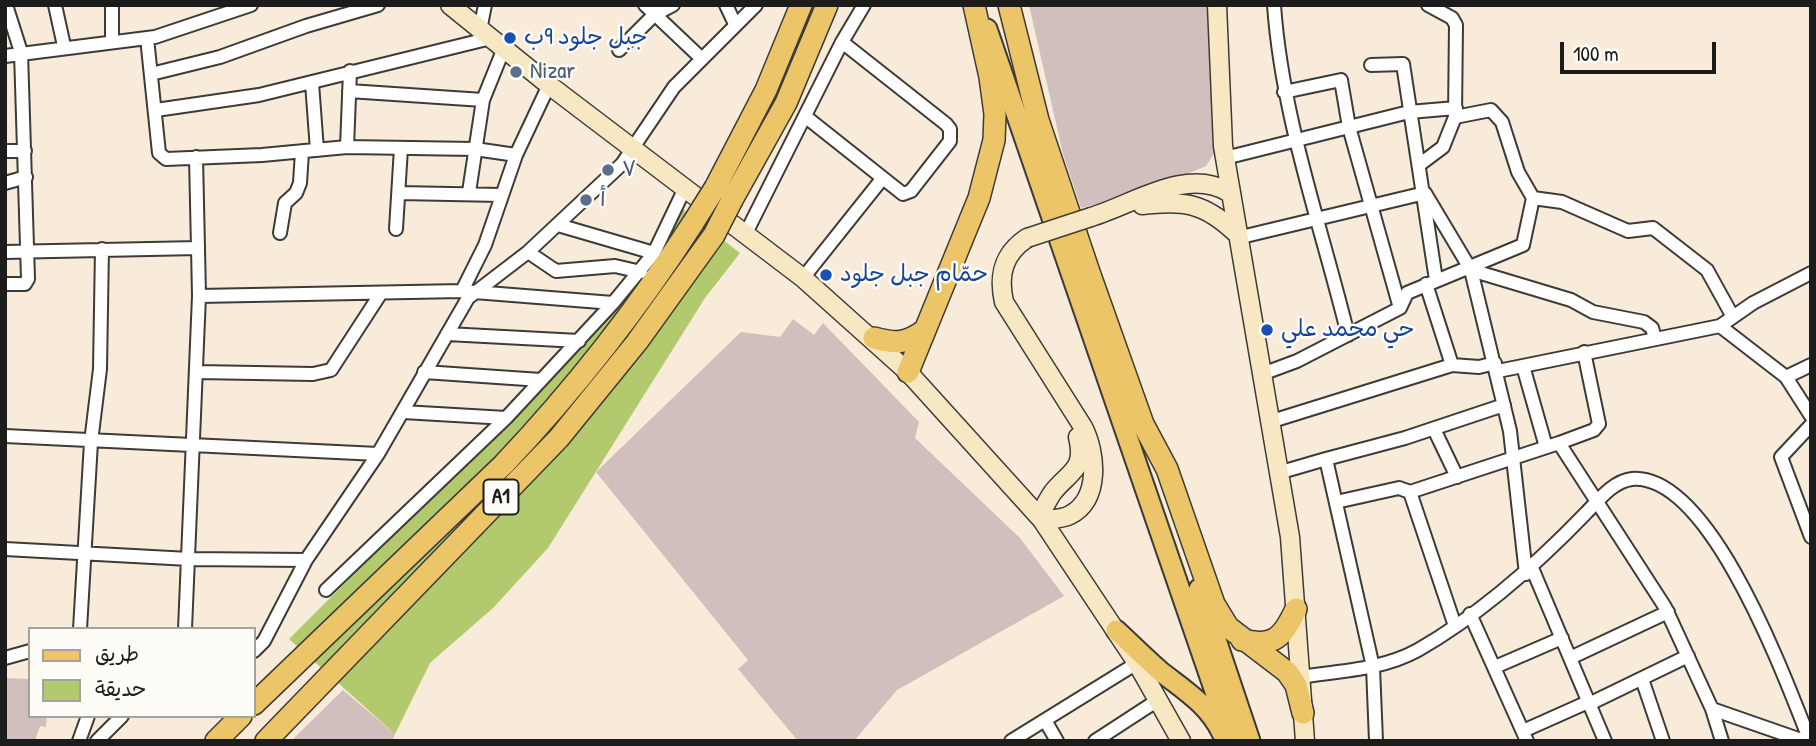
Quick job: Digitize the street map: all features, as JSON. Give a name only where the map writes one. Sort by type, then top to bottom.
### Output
[{"type":"highway","name":"A1","points":[[266,741],[559,438],[638,342],[714,235],[723,194],[801,5]]},
{"type":"highway","name":"A1","points":[[256,702],[541,425],[620,330],[693,223],[723,194],[786,103],[827,5]]},
{"type":"highway","points":[[908,372],[979,198],[994,140],[995,114],[976,5]]},
{"type":"highway","points":[[1009,5],[1038,120],[1143,424],[1167,469],[1214,604],[1228,627],[1287,672],[1296,685],[1303,713]]},
{"type":"highway","points":[[874,338],[895,344],[904,343],[925,330]]},
{"type":"highway","points":[[1242,640],[1259,644],[1269,642],[1287,627],[1296,610]]},
{"type":"highway","points":[[216,741],[239,718]]},
{"type":"main road","points":[[450,5],[549,85],[803,278],[874,338],[908,372],[1041,518],[1116,629],[1181,741]]},
{"type":"main road","points":[[976,5],[1233,741]]},
{"type":"main road","points":[[1217,5],[1224,152],[1229,194],[1290,537],[1305,741]]},
{"type":"main road","points":[[1187,184],[1210,173],[1224,152]]},
{"type":"main road","points":[[1041,518],[1070,516],[1080,508],[1092,483],[1089,443],[1004,302],[1000,283],[1004,264],[1015,246],[1027,238],[1114,210],[1163,190],[1187,184],[1208,183],[1229,194]]},
{"type":"main road","points":[[1194,205],[1229,194]]},
{"type":"main road","points":[[1114,210],[1161,203],[1194,205],[1209,210],[1236,235]]},
{"type":"main road","points":[[1041,518],[1055,489],[1076,470],[1080,460],[1074,416]]},
{"type":"main road","points":[[1143,424],[1250,741]]},
{"type":"main road","points":[[1014,487],[1055,489]]},
{"type":"main road","points":[[1116,629],[1160,670],[1195,696],[1215,719],[1226,741]]},
{"type":"street","points":[[5,284],[27,282],[21,52],[6,5]]},
{"type":"street","points":[[54,5],[64,46]]},
{"type":"street","points":[[112,5],[112,40]]},
{"type":"street","points":[[5,56],[64,46],[147,38],[184,30],[251,5]]},
{"type":"street","points":[[152,74],[220,57],[306,26],[378,5]]},
{"type":"street","points":[[469,192],[492,39],[485,5]]},
{"type":"street","points":[[645,5],[701,58]]},
{"type":"street","points":[[619,50],[654,15],[673,5]]},
{"type":"street","points":[[726,5],[735,24]]},
{"type":"street","points":[[468,292],[528,252],[634,150],[664,101],[701,58],[756,5]]},
{"type":"street","points":[[746,233],[842,42],[864,5]]},
{"type":"street","points":[[1273,5],[1284,92],[1294,141],[1318,216],[1348,335]]},
{"type":"street","points":[[1419,165],[1443,147],[1456,112],[1456,25],[1452,18],[1428,5]]},
{"type":"street","points":[[147,38],[160,155],[169,159],[347,147],[475,149],[516,155]]},
{"type":"street","points":[[156,110],[259,95],[492,39]]},
{"type":"street","points":[[806,117],[899,193],[908,193],[950,141],[950,129],[842,42]]},
{"type":"street","points":[[1371,65],[1403,64],[1409,112],[1425,193],[1431,282],[1452,365]]},
{"type":"street","points":[[347,147],[350,71]]},
{"type":"street","points":[[1284,92],[1340,78],[1349,127],[1400,309]]},
{"type":"street","points":[[312,83],[317,150]]},
{"type":"street","points":[[256,649],[264,641],[306,560],[378,454],[447,334],[468,292],[516,155],[549,85]]},
{"type":"street","points":[[349,91],[483,100]]},
{"type":"street","points":[[1224,152],[1294,141],[1409,112],[1485,110],[1495,113],[1511,142],[1518,172],[1533,198],[1523,245],[1407,293],[1400,309],[1262,374]]},
{"type":"street","points":[[396,229],[401,148]]},
{"type":"street","points":[[5,151],[25,151]]},
{"type":"street","points":[[280,233],[285,203],[296,193],[300,184],[302,152]]},
{"type":"street","points":[[185,627],[199,296],[196,157]]},
{"type":"street","points":[[5,183],[26,177]]},
{"type":"street","points":[[803,278],[882,179]]},
{"type":"street","points":[[326,590],[506,418],[641,272],[654,253],[685,188]]},
{"type":"street","points":[[398,192],[502,195]]},
{"type":"street","points":[[1236,235],[1425,193]]},
{"type":"street","points":[[1425,193],[1470,268],[1497,367],[1515,459],[1529,571],[1562,638],[1605,741]]},
{"type":"street","points":[[1533,198],[1562,202],[1628,231],[1653,228],[1707,270],[1733,317]]},
{"type":"street","points":[[558,225],[654,253]]},
{"type":"street","points":[[5,252],[198,248]]},
{"type":"street","points":[[80,627],[91,442],[100,369],[102,249]]},
{"type":"street","points":[[528,252],[556,271],[615,266],[641,272]]},
{"type":"street","points":[[1470,268],[1571,300],[1593,312],[1644,322],[1652,328],[1655,338]]},
{"type":"street","points":[[1269,422],[1452,365],[1523,366],[1720,326],[1789,282],[1811,273]]},
{"type":"street","points":[[199,296],[468,292],[613,303]]},
{"type":"street","points":[[197,372],[313,374],[331,370],[381,293]]},
{"type":"street","points":[[1720,326],[1786,377],[1811,416]]},
{"type":"street","points":[[447,334],[579,341]]},
{"type":"street","points":[[1336,502],[1399,488],[1410,492],[1515,459],[1594,430],[1599,424],[1584,352]]},
{"type":"street","points":[[1786,377],[1811,365]]},
{"type":"street","points":[[1523,366],[1546,447]]},
{"type":"street","points":[[424,372],[541,380]]},
{"type":"street","points":[[1278,473],[1434,429],[1504,405]]},
{"type":"street","points":[[403,412],[506,418]]},
{"type":"street","points":[[1810,534],[1781,457],[1811,425]]},
{"type":"street","points":[[1434,429],[1457,477]]},
{"type":"street","points":[[5,436],[378,454]]},
{"type":"street","points":[[1559,443],[1668,612],[1712,709],[1722,741]]},
{"type":"street","points":[[1326,459],[1373,667],[1376,741]]},
{"type":"street","points":[[1299,677],[1373,667],[1418,649],[1455,626],[1529,571],[1619,483],[1630,479],[1646,480],[1661,486],[1691,512],[1753,603],[1810,741]]},
{"type":"street","points":[[1410,492],[1455,626]]},
{"type":"street","points":[[5,549],[189,559],[306,560]]},
{"type":"street","points":[[1570,657],[1668,612]]},
{"type":"street","points":[[1470,614],[1525,736],[1688,656]]},
{"type":"street","points":[[1495,667],[1562,638]]},
{"type":"street","points":[[5,658],[28,652]]},
{"type":"street","points":[[1011,741],[1046,722],[1137,663]]},
{"type":"street","points":[[1642,679],[1663,741]]},
{"type":"street","points":[[1095,741],[1158,700]]},
{"type":"street","points":[[1712,709],[1804,741]]},
{"type":"street","points":[[79,741],[87,718]]},
{"type":"street","points":[[97,741],[120,718]]},
{"type":"street","points":[[1046,722],[1057,741]]},
{"type":"shaded area","points":[[1029,5],[1211,5],[1217,149],[1206,166],[1134,196],[1081,208],[1063,154]]},
{"type":"shaded area","points":[[793,319],[814,335],[823,323],[919,422],[915,438],[1020,538],[1064,596],[897,690],[854,741],[798,741],[738,669],[748,660],[596,472],[741,332],[780,337]]},
{"type":"shaded area","points":[[5,678],[28,679],[28,718],[47,718],[46,727],[40,726],[35,741],[5,741]]},
{"type":"shaded area","points":[[343,690],[395,734],[392,741],[291,741]]},
{"type":"green space","points":[[676,204],[740,253],[705,298],[548,548],[493,608],[430,663],[395,734],[289,639],[581,348],[613,311]]},
{"type":"place","name":"جبل جلود 9ب","points":[[510,38]]},
{"type":"place","name":"Nizar","points":[[516,72]]},
{"type":"place","name":"V","points":[[608,170]]},
{"type":"place","name":"أ","points":[[586,200]]},
{"type":"place","name":"حمّام جبل جلود","points":[[826,275]]},
{"type":"place","name":"حي محمد علي","points":[[1267,330]]}]
